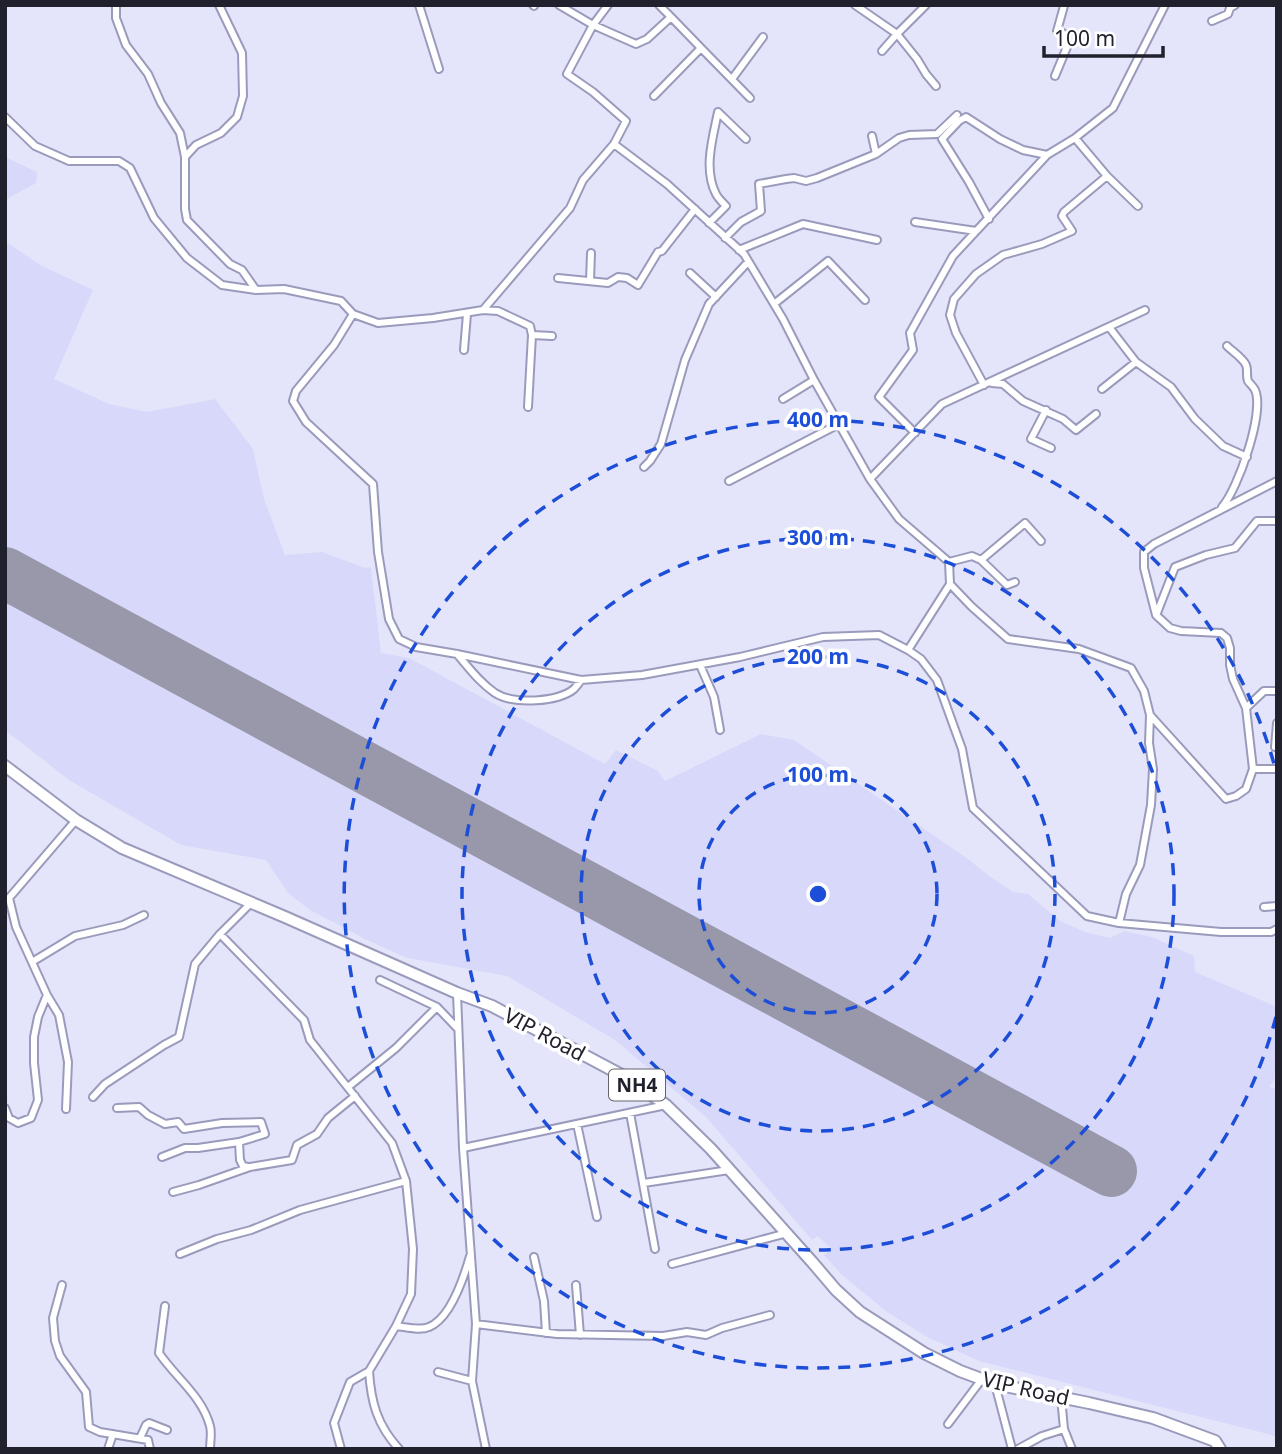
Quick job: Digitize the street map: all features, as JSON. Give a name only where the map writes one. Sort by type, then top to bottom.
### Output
[{"type":"highway","name":"VIP Road","points":[[5,766],[76,820],[122,848],[492,1006],[628,1079],[666,1105],[710,1149],[836,1290],[860,1312],[924,1353],[995,1384],[1153,1418],[1215,1441],[1220,1449]]},
{"type":"street","points":[[116,5],[116,19],[126,45],[148,74],[161,103],[180,133],[185,156],[187,220],[230,264],[242,270],[256,290]]},
{"type":"street","points":[[185,156],[196,145],[221,133],[237,117],[243,96],[242,53],[219,5]]},
{"type":"street","points":[[419,5],[439,69]]},
{"type":"street","points":[[559,5],[593,25],[636,44],[647,39],[671,17]]},
{"type":"street","points":[[483,310],[570,208],[583,180],[614,144],[626,121],[593,92],[567,74],[593,25],[608,5]]},
{"type":"street","points":[[659,5],[750,98]]},
{"type":"street","points":[[855,5],[897,34],[936,86]]},
{"type":"street","points":[[882,51],[926,5]]},
{"type":"street","points":[[915,433],[879,397],[913,350],[910,333],[937,282],[953,256],[1047,155],[1075,138],[1112,108],[1165,5]]},
{"type":"street","points":[[1055,76],[1067,47],[1063,33],[1057,31],[1064,6]]},
{"type":"street","points":[[1212,21],[1228,14],[1230,6]]},
{"type":"street","points":[[732,79],[763,37]]},
{"type":"street","points":[[654,96],[701,48]]},
{"type":"street","points":[[709,223],[726,206],[716,193],[710,172],[711,147],[718,112],[746,139]]},
{"type":"street","points":[[725,238],[741,222],[761,211],[759,184],[794,178],[806,181],[876,154],[899,138],[937,134],[957,115]]},
{"type":"street","points":[[5,117],[35,146],[69,161],[119,161],[130,168],[154,218],[187,258],[222,285],[256,290],[284,289],[341,301],[353,314],[378,323],[483,310],[498,311],[530,326],[532,335],[528,407]]},
{"type":"street","points":[[989,219],[942,139],[966,117],[1023,150],[1047,155]]},
{"type":"street","points":[[872,136],[876,154]]},
{"type":"street","points":[[1075,138],[1107,176],[1138,206]]},
{"type":"street","points":[[614,144],[667,184],[744,254],[870,480],[900,519],[949,562],[950,584],[908,650]]},
{"type":"street","points":[[987,384],[956,333],[950,315],[954,299],[976,274],[1003,255],[1042,244],[1072,231],[1062,216],[1064,212],[1107,176]]},
{"type":"street","points":[[558,278],[608,283],[618,277],[627,278],[638,285],[658,252],[662,251],[695,209]]},
{"type":"street","points":[[915,222],[976,231]]},
{"type":"street","points":[[739,250],[803,224],[877,240]]},
{"type":"street","points":[[590,281],[591,253]]},
{"type":"street","points":[[774,304],[828,261],[865,300]]},
{"type":"street","points":[[644,467],[661,444],[685,360],[709,304],[748,262]]},
{"type":"street","points":[[690,272],[716,297]]},
{"type":"street","points":[[870,480],[942,404],[1145,310]]},
{"type":"street","points":[[464,350],[467,313]]},
{"type":"street","points":[[353,314],[334,345],[296,391],[293,401],[306,422],[373,484],[377,552],[389,619],[399,639],[416,647],[582,680],[642,675],[823,638],[879,635],[921,659],[937,680],[962,749],[973,808],[1087,916],[1119,923],[1221,932],[1271,932],[1277,929]]},
{"type":"street","points":[[1109,327],[1136,362],[1171,387],[1195,419],[1223,446],[1247,457]]},
{"type":"street","points":[[532,335],[552,336]]},
{"type":"street","points":[[1215,513],[1225,505],[1247,457],[1256,415],[1256,391],[1248,381],[1246,364],[1227,346]]},
{"type":"street","points":[[1102,389],[1136,362]]},
{"type":"street","points":[[783,398],[814,380]]},
{"type":"street","points":[[987,384],[1003,384],[1023,401],[1062,419],[1076,430],[1096,414]]},
{"type":"street","points":[[1046,411],[1031,439],[1051,448]]},
{"type":"street","points":[[729,481],[839,424]]},
{"type":"street","points":[[1150,715],[1226,799],[1246,789],[1253,769],[1246,708],[1233,679],[1227,638],[1221,633],[1170,628],[1156,615],[1144,568],[1144,552],[1154,544],[1277,481]]},
{"type":"street","points":[[1156,615],[1175,568],[1206,555],[1235,548],[1257,521],[1277,521]]},
{"type":"street","points":[[981,560],[1024,523],[1041,541]]},
{"type":"street","points":[[949,562],[972,556],[981,560],[1007,585],[1015,582]]},
{"type":"street","points":[[950,584],[1008,639],[1079,649],[1130,668],[1144,691],[1150,715],[1149,743],[1153,769],[1151,805],[1140,865],[1126,894],[1119,923]]},
{"type":"street","points":[[457,654],[497,695],[522,701],[551,699],[573,690],[582,680]]},
{"type":"street","points":[[700,664],[714,697],[720,730]]},
{"type":"street","points":[[1246,708],[1264,691],[1277,691]]},
{"type":"street","points":[[1275,747],[1277,723]]},
{"type":"street","points":[[1253,769],[1277,769]]},
{"type":"street","points":[[66,1109],[68,1062],[60,1015],[47,995],[16,927],[9,898],[76,820]]},
{"type":"street","points":[[93,1097],[104,1084],[179,1037],[195,964],[251,903]]},
{"type":"street","points":[[1264,907],[1276,908]]},
{"type":"street","points":[[32,962],[75,936],[123,925],[144,915]]},
{"type":"street","points":[[220,934],[304,1020],[310,1040],[392,1143],[406,1181],[413,1249],[411,1294],[396,1326],[369,1371],[350,1382],[334,1423],[341,1449]]},
{"type":"street","points":[[380,980],[437,1007],[458,1029]]},
{"type":"street","points":[[457,993],[463,1148],[476,1324],[472,1381],[486,1449]]},
{"type":"street","points":[[5,1108],[9,1118],[18,1123],[31,1118],[38,1100],[34,1037],[47,995]]},
{"type":"street","points":[[348,1087],[396,1048],[437,1007]]},
{"type":"street","points":[[173,1192],[250,1167],[292,1160],[297,1144],[317,1134],[328,1118],[355,1096]]},
{"type":"street","points":[[463,1148],[666,1105]]},
{"type":"street","points":[[117,1108],[139,1107],[165,1124],[178,1122],[184,1129],[222,1123],[261,1122],[265,1134],[239,1142],[185,1148],[162,1157]]},
{"type":"street","points":[[630,1112],[655,1249]]},
{"type":"street","points":[[577,1124],[597,1217]]},
{"type":"street","points":[[239,1142],[240,1160],[243,1166],[250,1167]]},
{"type":"street","points":[[644,1183],[729,1170]]},
{"type":"street","points":[[180,1254],[300,1210],[406,1181]]},
{"type":"street","points":[[672,1264],[786,1233]]},
{"type":"street","points":[[396,1326],[429,1327],[441,1319],[460,1290],[471,1253]]},
{"type":"street","points":[[534,1256],[544,1301],[546,1333]]},
{"type":"street","points":[[62,1285],[53,1318],[55,1341],[60,1356],[86,1392],[89,1427],[100,1432],[148,1440],[150,1449]]},
{"type":"street","points":[[576,1285],[580,1335]]},
{"type":"street","points":[[164,1306],[159,1353],[195,1396],[211,1428],[210,1449]]},
{"type":"street","points":[[476,1324],[580,1335],[663,1336],[687,1332],[706,1335],[771,1315]]},
{"type":"street","points":[[369,1371],[370,1395],[378,1419],[400,1449]]},
{"type":"street","points":[[439,1372],[472,1381]]},
{"type":"street","points":[[948,1424],[982,1379]]},
{"type":"street","points":[[995,1384],[1012,1449]]},
{"type":"street","points":[[1061,1397],[1064,1429],[1072,1449]]},
{"type":"street","points":[[139,1438],[149,1423],[166,1430]]},
{"type":"street","points":[[1018,1449],[1042,1436],[1064,1429]]},
{"type":"street","points":[[108,1449],[113,1434]]},
{"type":"shaded area","points":[[5,157],[37,172],[36,183],[5,200]]},
{"type":"shaded area","points":[[5,241],[40,265],[93,290],[54,379],[109,404],[147,412],[215,399],[253,449],[264,499],[285,555],[322,552],[365,568],[371,567],[381,653],[409,658],[605,764],[616,750],[658,771],[665,781],[761,734],[794,740],[1013,892],[1028,894],[1060,921],[1085,932],[1110,938],[1124,931],[1152,937],[1194,956],[1195,972],[1277,1007],[1277,1075],[1269,1087],[1277,1089],[1277,1437],[979,1361],[927,1337],[887,1312],[842,1275],[824,1255],[831,1249],[818,1236],[812,1240],[706,1117],[615,1040],[507,976],[407,958],[367,940],[310,910],[288,893],[266,860],[181,845],[69,780],[5,730]]},
{"type":"runway","points":[[5,573],[1111,1171]]}]
